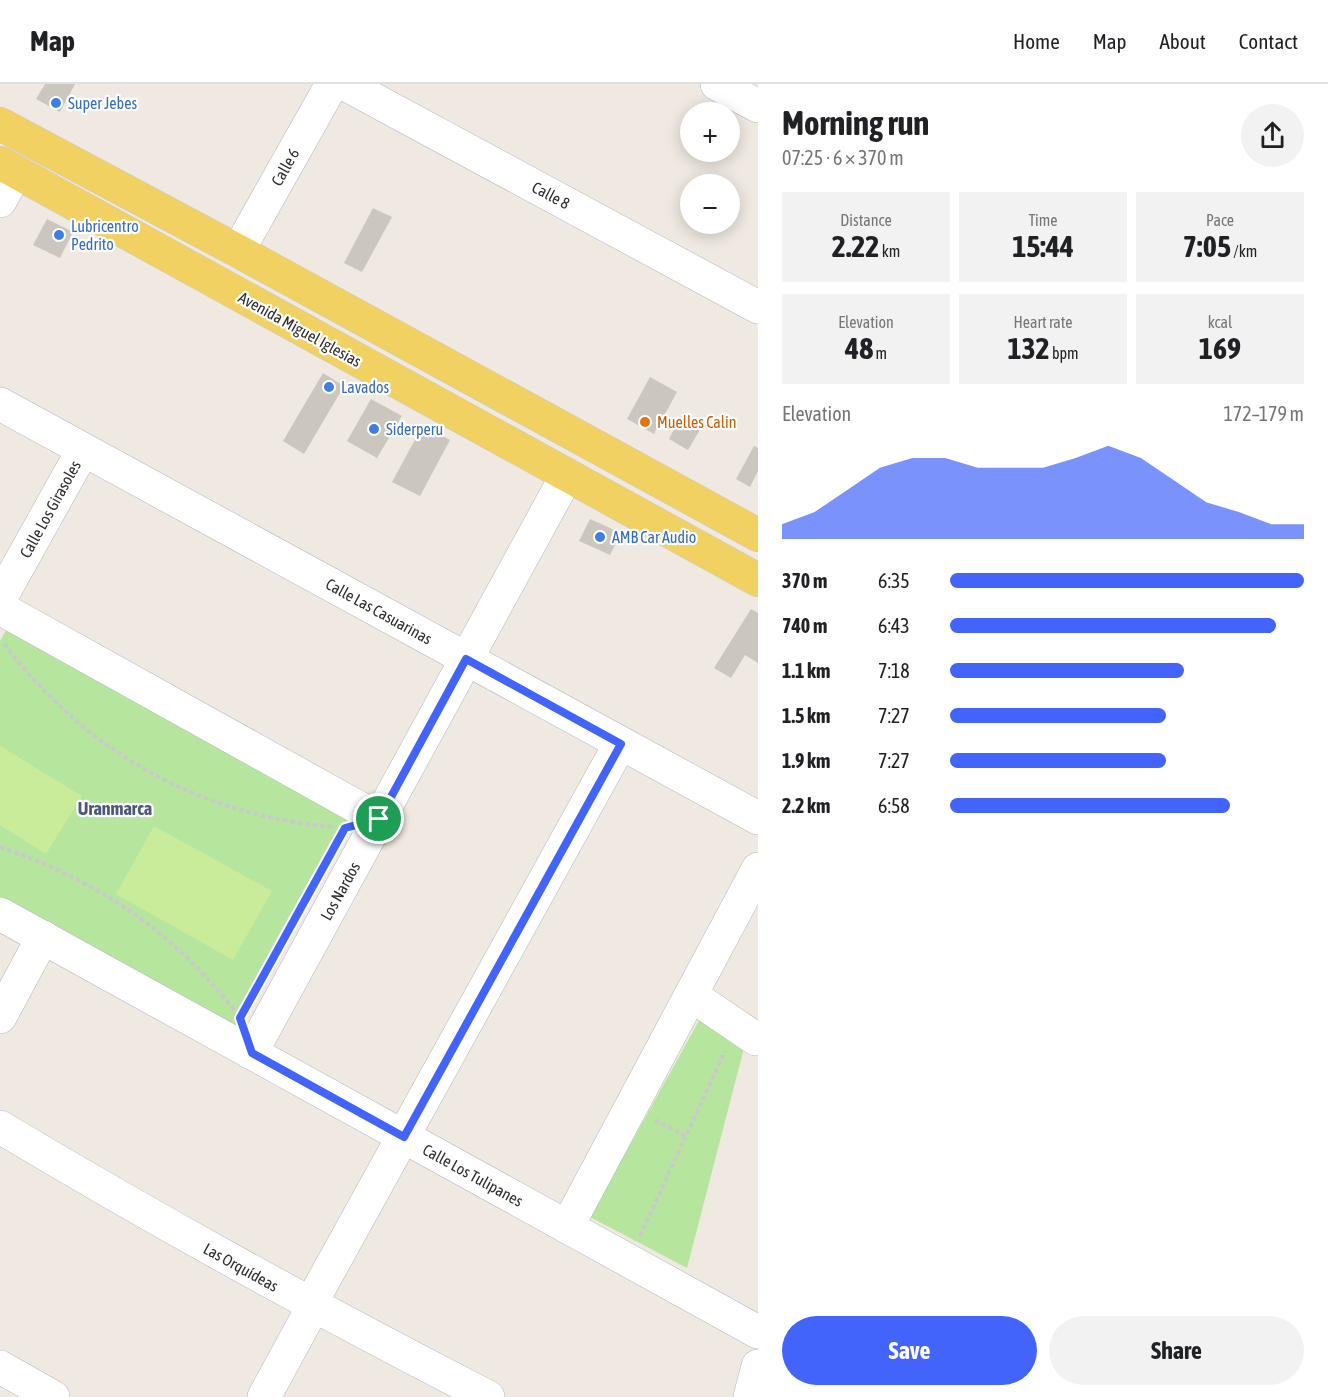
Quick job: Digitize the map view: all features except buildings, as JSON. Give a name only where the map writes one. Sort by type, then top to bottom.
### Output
[{"type":"main road","points":[[0,124],[758,535]]},
{"type":"main road","name":"Avenida Miguel Iglesias","points":[[8,167],[758,580]]},
{"type":"street","name":"Calle 6","points":[[238,251],[332,84]]},
{"type":"street","name":"Calle 8","points":[[345,84],[758,307]]},
{"type":"street","points":[[717,84],[758,106]]},
{"type":"street","points":[[0,201],[8,167]]},
{"type":"street","name":"Calle Las Casuarinas","points":[[0,404],[758,818]]},
{"type":"street","name":"Calle Los Girasoles","points":[[0,599],[83,450]]},
{"type":"street","name":"Los Nardos","points":[[252,1053],[567,475]]},
{"type":"street","points":[[0,608],[379,819]]},
{"type":"street","points":[[264,1397],[404,1137],[621,744]]},
{"type":"street","points":[[567,1227],[758,869]]},
{"type":"street","name":"Calle Los Tulipanes","points":[[0,914],[758,1332]]},
{"type":"street","points":[[0,1017],[43,937]]},
{"type":"street","points":[[691,995],[746,1033]]},
{"type":"street","name":"Las Orquídeas","points":[[0,1127],[132,1206],[312,1306],[488,1397]]},
{"type":"street","points":[[750,1397],[758,1366]]},
{"type":"street","points":[[0,1367],[53,1397]]},
{"type":"path","points":[[1,641],[12,646]]},
{"type":"path","points":[[1,641],[21,666],[68,715],[94,737],[150,773],[212,801],[244,812],[311,825],[345,828],[334,822]]},
{"type":"path","points":[[0,848],[65,872],[129,909],[160,932],[189,959],[240,1018],[229,1012]]},
{"type":"path","points":[[629,1261],[686,1136],[746,1033]]},
{"type":"path","points":[[630,1107],[686,1136]]},
{"type":"green space","points":[[9,625],[356,820],[236,1031],[0,898],[0,641]]},
{"type":"green space","points":[[0,746],[82,796],[46,854],[0,825]]},
{"type":"green space","points":[[154,826],[272,891],[233,960],[116,894]]},
{"type":"green space","points":[[700,1019],[744,1048],[687,1268],[590,1217]]},
{"type":"place","name":"Super Jebes","points":[[56,103]]},
{"type":"place","name":"Lubricentro Pedrito","points":[[59,235]]},
{"type":"place","name":"Lavados","points":[[329,387]]},
{"type":"place","name":"Muelles Calin","points":[[645,422]]},
{"type":"place","name":"Siderperu","points":[[374,429]]},
{"type":"place","name":"AMB Car Audio","points":[[600,537]]},
{"type":"district","name":"Uranmarca","points":[[115,809]]},
{"type":"route","points":[[466,659],[621,744],[404,1137],[252,1053],[240,1018],[345,828],[379,819],[466,659]]}]
